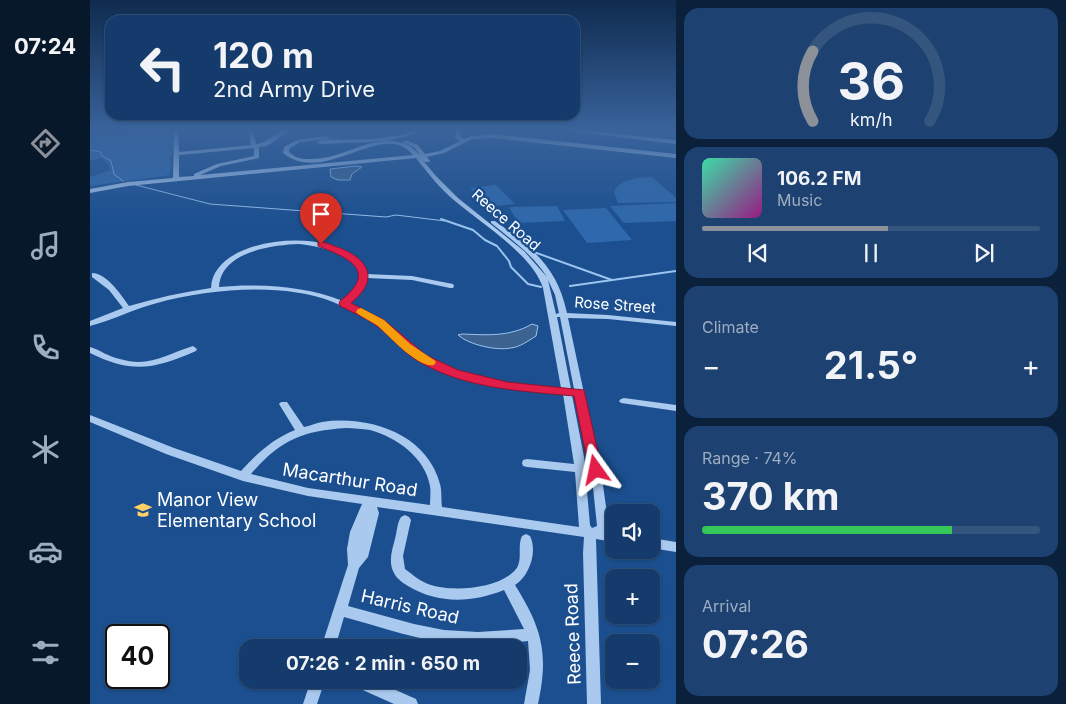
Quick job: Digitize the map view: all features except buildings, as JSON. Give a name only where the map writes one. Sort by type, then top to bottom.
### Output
[{"type":"street","points":[[176,162],[176,179]]},
{"type":"street","points":[[190,178],[219,165],[236,162]]},
{"type":"street","points":[[90,191],[128,184],[368,162]]},
{"type":"street","name":"Reece Road","points":[[424,162],[434,177],[456,199],[522,252],[544,279],[567,391],[580,469],[584,526],[590,534],[594,704]]},
{"type":"street","name":"Reece Road","points":[[426,162],[468,202],[535,255],[552,278],[564,315],[597,478],[603,528],[590,534]]},
{"type":"street","points":[[215,290],[217,275],[233,259],[256,248],[281,243],[309,243],[349,254],[358,262],[364,276],[359,291],[344,304]]},
{"type":"street","points":[[95,275],[112,288],[128,310]]},
{"type":"street","points":[[364,276],[412,278],[450,286]]},
{"type":"street","points":[[90,324],[128,310],[172,298],[215,290],[248,288],[287,290],[314,294],[344,304],[380,323],[422,358],[454,373],[507,386],[579,392]]},
{"type":"street","name":"Rose Street","points":[[552,314],[608,317],[676,324]]},
{"type":"street","points":[[90,350],[125,365],[142,366],[161,363],[193,349]]},
{"type":"street","points":[[624,401],[676,408]]},
{"type":"street","points":[[284,404],[301,431]]},
{"type":"street","name":"Macarthur Road","points":[[90,418],[243,477],[296,490],[605,536]]},
{"type":"street","points":[[243,477],[272,446],[301,431],[324,425],[354,424],[382,430],[417,450],[429,466],[437,489],[436,511]]},
{"type":"street","points":[[527,463],[580,469]]},
{"type":"street","points":[[331,639],[354,565],[362,556],[373,513],[370,501]]},
{"type":"street","points":[[405,520],[397,563],[399,570],[409,580],[433,591],[452,595],[473,594],[507,584],[522,571],[525,564],[526,539]]},
{"type":"street","points":[[660,544],[676,547]]},
{"type":"street","points":[[507,584],[522,608],[537,650],[537,680],[531,704]]},
{"type":"street","name":"Harris Road","points":[[340,610],[441,636],[459,638],[532,634]]},
{"type":"street","points":[[310,704],[315,689]]},
{"type":"street","points":[[375,689],[402,702]]},
{"type":"shaded area","points":[[106,162],[171,162],[170,175],[90,186],[90,177],[111,170]]},
{"type":"shaded area","points":[[362,167],[352,174],[350,180],[338,180],[331,177],[330,169]]},
{"type":"shaded area","points":[[652,177],[676,198],[676,202],[618,203],[614,192],[617,187],[625,181]]},
{"type":"shaded area","points":[[496,185],[515,204],[487,207],[470,188]]},
{"type":"shaded area","points":[[676,203],[676,221],[624,223],[610,206]]},
{"type":"shaded area","points":[[557,206],[565,221],[518,223],[509,207]]},
{"type":"shaded area","points":[[606,208],[632,240],[587,243],[563,210]]},
{"type":"shaded area","points":[[532,324],[538,326],[536,336],[521,345],[505,349],[469,342],[458,335],[507,333]]},
{"type":"waterway","points":[[111,162],[114,174],[123,181]]},
{"type":"waterway","points":[[136,185],[210,204],[386,217],[396,215],[445,221]]},
{"type":"waterway","points":[[441,219],[473,230],[485,240],[497,246],[509,261],[511,267],[528,284],[541,287]]},
{"type":"waterway","points":[[531,251],[612,280]]},
{"type":"waterway","points":[[570,286],[676,271]]},
{"type":"slow traffic","points":[[361,312],[380,323],[406,347],[430,362]]},
{"type":"place","name":"Manor View Elementary School","points":[[143,510]]},
{"type":"route","points":[[321,244],[349,254],[358,262],[362,269],[364,276],[362,286],[344,304],[380,323],[406,347],[422,358],[440,368],[483,382],[579,392],[596,470]]}]
